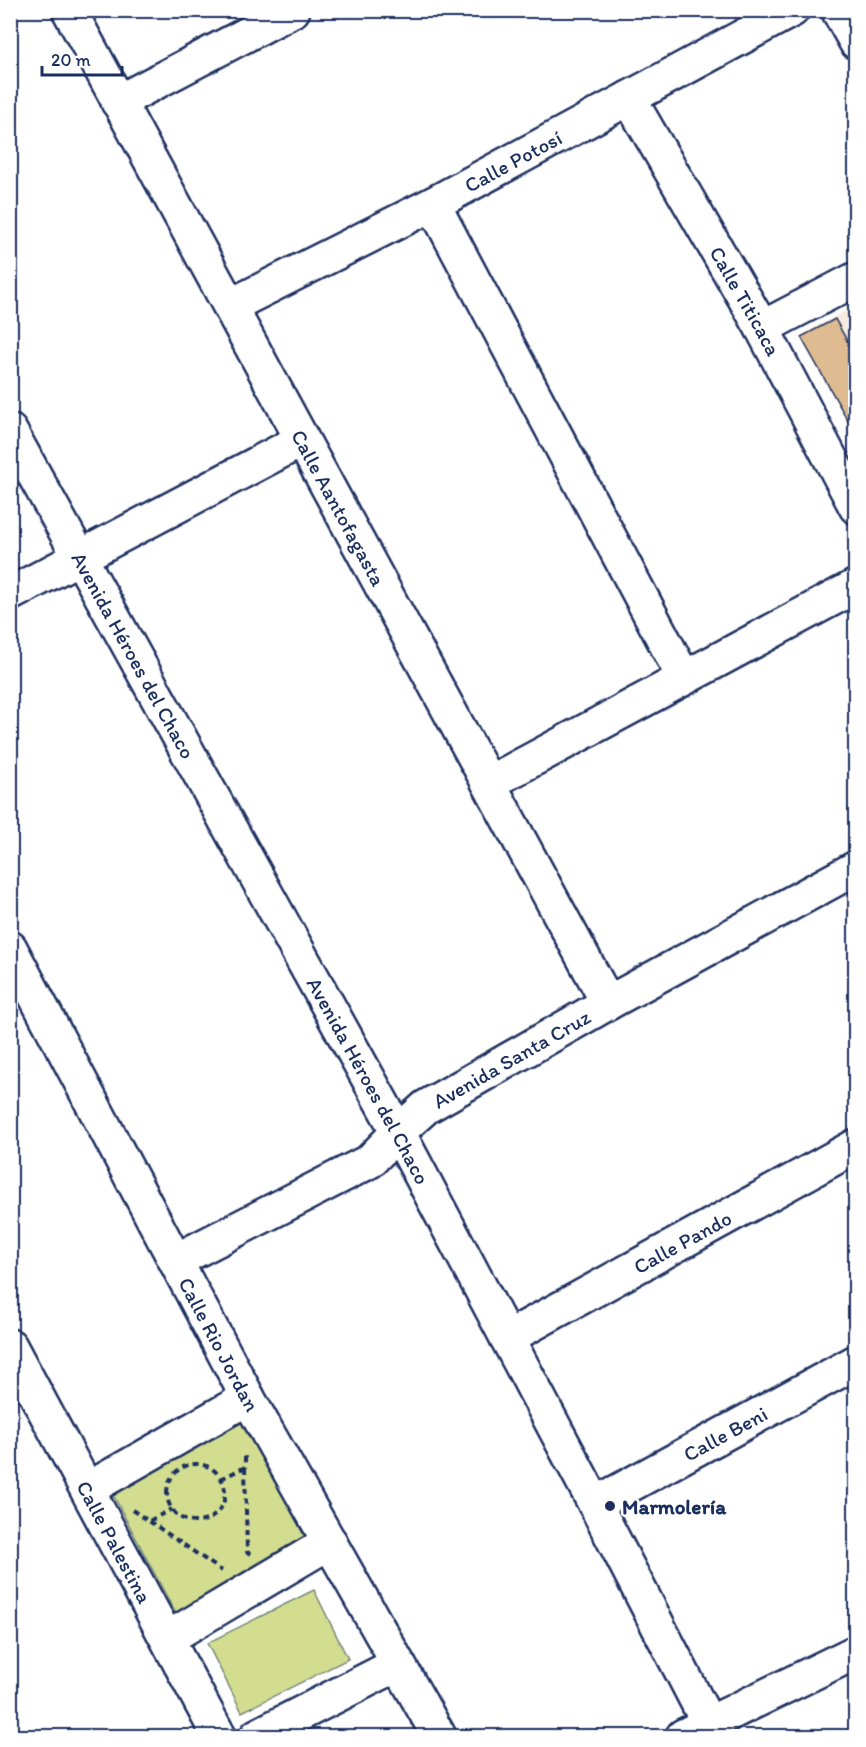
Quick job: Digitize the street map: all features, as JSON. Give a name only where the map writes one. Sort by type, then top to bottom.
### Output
[{"type":"street","name":"Calle Aantofagasta","points":[[69,10],[609,1003]]},
{"type":"street","points":[[118,102],[293,10]]},
{"type":"street","name":"Calle Potosí","points":[[230,306],[433,204],[792,10]]},
{"type":"street","points":[[838,10],[855,42]]},
{"type":"street","name":"Calle Titicaca","points":[[629,98],[762,328],[855,507]]},
{"type":"street","points":[[433,204],[684,678]]},
{"type":"street","points":[[762,328],[855,279]]},
{"type":"street","name":"Avenida Héroes del Chaco","points":[[10,431],[398,1132],[595,1504],[702,1732]]},
{"type":"street","points":[[10,594],[302,440]]},
{"type":"street","points":[[489,783],[855,586]]},
{"type":"street","name":"Avenida Santa Cruz","points":[[177,1260],[370,1161],[426,1107],[855,868]]},
{"type":"street","name":"Calle Rio Jordan","points":[[10,948],[248,1398],[439,1737]]},
{"type":"street","name":"Calle Pando","points":[[507,1338],[855,1146]]},
{"type":"street","name":"Calle Palestina","points":[[10,1346],[219,1737]]},
{"type":"street","name":"Calle Beni","points":[[595,1504],[855,1362]]},
{"type":"street","points":[[93,1498],[248,1398]]},
{"type":"street","points":[[168,1638],[330,1542]]},
{"type":"street","points":[[702,1732],[855,1652]]},
{"type":"street","points":[[257,1737],[398,1664]]},
{"type":"path","points":[[245,1448],[247,1552],[258,1559]]},
{"type":"path","points":[[188,1465],[207,1466],[221,1479],[225,1488],[222,1506],[217,1514],[209,1519],[190,1522],[182,1519],[172,1509],[168,1504],[167,1485],[179,1469],[188,1465]]},
{"type":"path","points":[[221,1479],[245,1467]]},
{"type":"path","points":[[93,1498],[115,1499],[222,1570],[221,1575]]},
{"type":"path","points":[[150,1521],[172,1509]]},
{"type":"shaded area","points":[[855,305],[855,437],[800,336]]},
{"type":"green space","points":[[246,1418],[308,1544],[176,1614],[112,1493]]},
{"type":"green space","points":[[314,1590],[348,1659],[242,1712],[207,1643]]},
{"type":"building","points":[[835,319],[856,357],[856,435],[801,337]]},
{"type":"place","name":"Marmolería","points":[[610,1506]]}]
